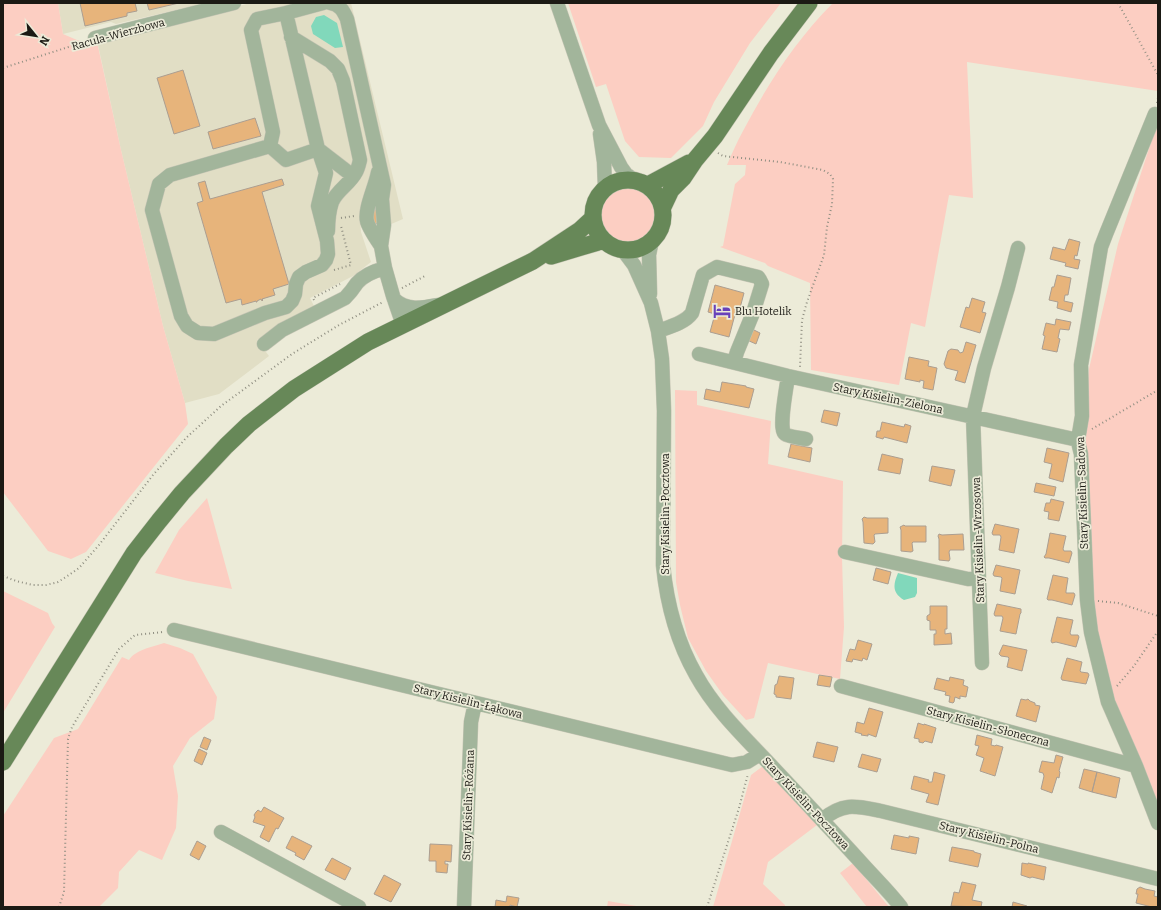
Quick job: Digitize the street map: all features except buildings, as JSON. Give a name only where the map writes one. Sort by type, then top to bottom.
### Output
[{"type":"main road","points":[[663,207],[671,190],[683,178],[724,123],[771,53],[809,3]]},
{"type":"main road","points":[[641,182],[695,160]]},
{"type":"main road","points":[[626,179],[641,182],[657,193],[663,207],[664,218],[662,226],[652,240],[644,247],[632,250],[614,248],[603,241],[595,227],[593,218],[596,200],[605,188],[617,180],[626,179]]},
{"type":"main road","points":[[3,762],[134,553],[206,466],[249,424],[294,389],[368,342],[533,261],[580,230],[593,218]]},
{"type":"main road","points":[[533,261],[603,241]]},
{"type":"street","name":"Racula-Wierzbowa","points":[[95,38],[234,3]]},
{"type":"street","points":[[270,146],[273,132],[250,30],[257,19],[323,3]]},
{"type":"street","points":[[330,3],[336,4],[343,10],[347,19],[384,185],[382,199],[384,225],[381,246],[385,268],[403,325]]},
{"type":"street","points":[[556,3],[599,126],[626,174],[641,182]]},
{"type":"street","points":[[286,13],[318,149],[326,173],[318,206],[327,241]]},
{"type":"street","points":[[270,146],[170,176],[159,184],[152,210],[181,316],[188,326],[198,333],[214,334],[265,313],[286,307],[292,301],[299,277],[322,265],[326,260],[328,254],[328,219],[332,202],[341,189],[357,172],[360,160],[343,81],[338,69],[330,61],[291,37]]},
{"type":"street","name":"Stary Kisielin-Sadowa","points":[[1155,114],[1101,247],[1081,365],[1082,416],[1078,446],[1081,454],[1087,600],[1095,651],[1108,702],[1136,766],[1158,823]]},
{"type":"street","points":[[599,126],[604,162],[605,188]]},
{"type":"street","points":[[270,146],[286,160],[318,149]]},
{"type":"street","points":[[318,149],[353,176]]},
{"type":"street","points":[[379,165],[376,181],[368,206],[367,221],[381,246]]},
{"type":"street","name":"Stary Kisielin-Pocztowa","points":[[651,303],[649,255],[652,240]]},
{"type":"street","name":"Stary Kisielin-Wrzosowa","points":[[982,663],[973,416],[984,368],[1018,248]]},
{"type":"street","name":"Stary Kisielin-Pocztowa","points":[[622,250],[634,265],[651,303],[658,331],[662,359],[664,411],[663,565],[670,609],[683,650],[696,676],[711,700],[731,724],[822,820],[901,907]]},
{"type":"street","points":[[658,331],[689,317],[692,313],[703,275],[717,267],[758,277],[762,284],[760,292],[753,313],[736,352],[734,362]]},
{"type":"street","points":[[264,344],[282,330],[345,298],[366,275],[376,270],[385,268]]},
{"type":"street","points":[[393,296],[404,306],[410,307],[424,307],[446,303]]},
{"type":"street","name":"Stary Kisielin-Zielona","points":[[698,354],[794,377],[1078,440]]},
{"type":"street","points":[[794,377],[782,420],[782,431],[785,434],[806,439]]},
{"type":"street","points":[[845,552],[968,579],[979,578]]},
{"type":"street","name":"Stary Kisielin-Łąkowa","points":[[174,630],[732,765],[748,762],[760,754]]},
{"type":"street","name":"Stary Kisielin-Słoneczna","points":[[841,686],[1136,766]]},
{"type":"street","name":"Stary Kisielin-Różana","points":[[464,907],[471,722],[475,703]]},
{"type":"street","name":"Stary Kisielin-Polna","points":[[822,820],[839,809],[849,806],[861,807],[1158,879]]},
{"type":"street","points":[[221,832],[359,907]]},
{"type":"path","points":[[1118,3],[1158,75]]},
{"type":"path","name":"Racula-Wierzbowa","points":[[3,68],[95,38]]},
{"type":"path","points":[[707,146],[723,156],[780,162],[823,170],[830,174],[833,179],[832,204],[827,227],[824,255],[802,320],[794,377]]},
{"type":"path","points":[[3,576],[33,585],[46,585],[58,582],[79,568],[153,476],[186,438],[221,406],[292,354],[339,325],[393,296],[426,276]]},
{"type":"path","points":[[314,302],[313,298],[340,284]]},
{"type":"path","points":[[1078,440],[1091,429],[1158,390]]},
{"type":"path","points":[[1087,600],[1118,603],[1158,616]]},
{"type":"path","points":[[59,907],[64,892],[68,739],[72,727],[119,649],[135,635],[174,630]]},
{"type":"path","points":[[1107,696],[1134,666],[1158,631]]},
{"type":"path","points":[[708,907],[739,808],[748,774],[748,762]]},
{"type":"shaded area","points":[[3,3],[58,3],[63,34],[84,43],[97,42],[163,326],[185,403],[188,424],[86,552],[71,559],[48,551],[3,492]]},
{"type":"shaded area","points":[[58,3],[202,3],[116,24],[111,22],[63,34]]},
{"type":"shaded area","points":[[250,3],[351,3],[403,219],[389,225],[360,219],[361,232],[371,262],[353,276],[310,298],[314,306],[257,340],[269,356],[219,394],[185,403],[163,326],[121,150],[98,45]]},
{"type":"shaded area","points":[[568,3],[781,3],[750,43],[714,102],[703,126],[671,158],[639,157],[625,141],[606,84],[596,87]]},
{"type":"shaded area","points":[[833,3],[1158,3],[1158,91],[967,62],[973,198],[949,195],[925,327],[911,323],[899,385],[811,370],[810,283],[768,266],[765,263],[720,247],[723,246],[735,184],[745,175],[746,165],[727,165],[752,114],[772,80],[807,32]]},
{"type":"shaded area","points":[[324,15],[337,23],[343,47],[335,48],[313,34],[311,26],[316,17]]},
{"type":"shaded area","points":[[1158,121],[1158,825],[1095,661],[1082,440],[1089,369],[1118,244]]},
{"type":"shaded area","points":[[623,187],[635,187],[649,195],[657,209],[655,226],[649,235],[635,243],[623,243],[613,238],[606,231],[601,221],[601,209],[606,199],[613,192]]},
{"type":"shaded area","points":[[675,390],[697,391],[697,405],[771,421],[768,464],[843,481],[842,557],[844,627],[840,679],[768,663],[754,718],[746,720],[723,695],[706,671],[688,638],[680,605],[676,582]]},
{"type":"shaded area","points":[[207,498],[232,589],[155,573],[179,530]]},
{"type":"shaded area","points":[[898,573],[917,578],[917,593],[915,597],[904,600],[897,595],[895,581]]},
{"type":"shaded area","points":[[3,591],[48,613],[55,627],[3,713]]},
{"type":"shaded area","points":[[164,643],[193,654],[217,697],[214,719],[190,738],[173,766],[178,796],[176,828],[162,860],[139,850],[119,872],[118,888],[100,906],[3,907],[3,816],[54,738],[78,729],[122,657],[129,660],[140,651]]},
{"type":"shaded area","points":[[763,766],[817,825],[768,862],[763,884],[785,905],[785,907],[713,907],[751,775]]},
{"type":"shaded area","points":[[853,863],[889,907],[867,907],[840,873]]},
{"type":"shaded area","points":[[608,901],[642,907],[607,907]]},
{"type":"place","name":"Blu Hotelik","points":[[722,311]]}]
